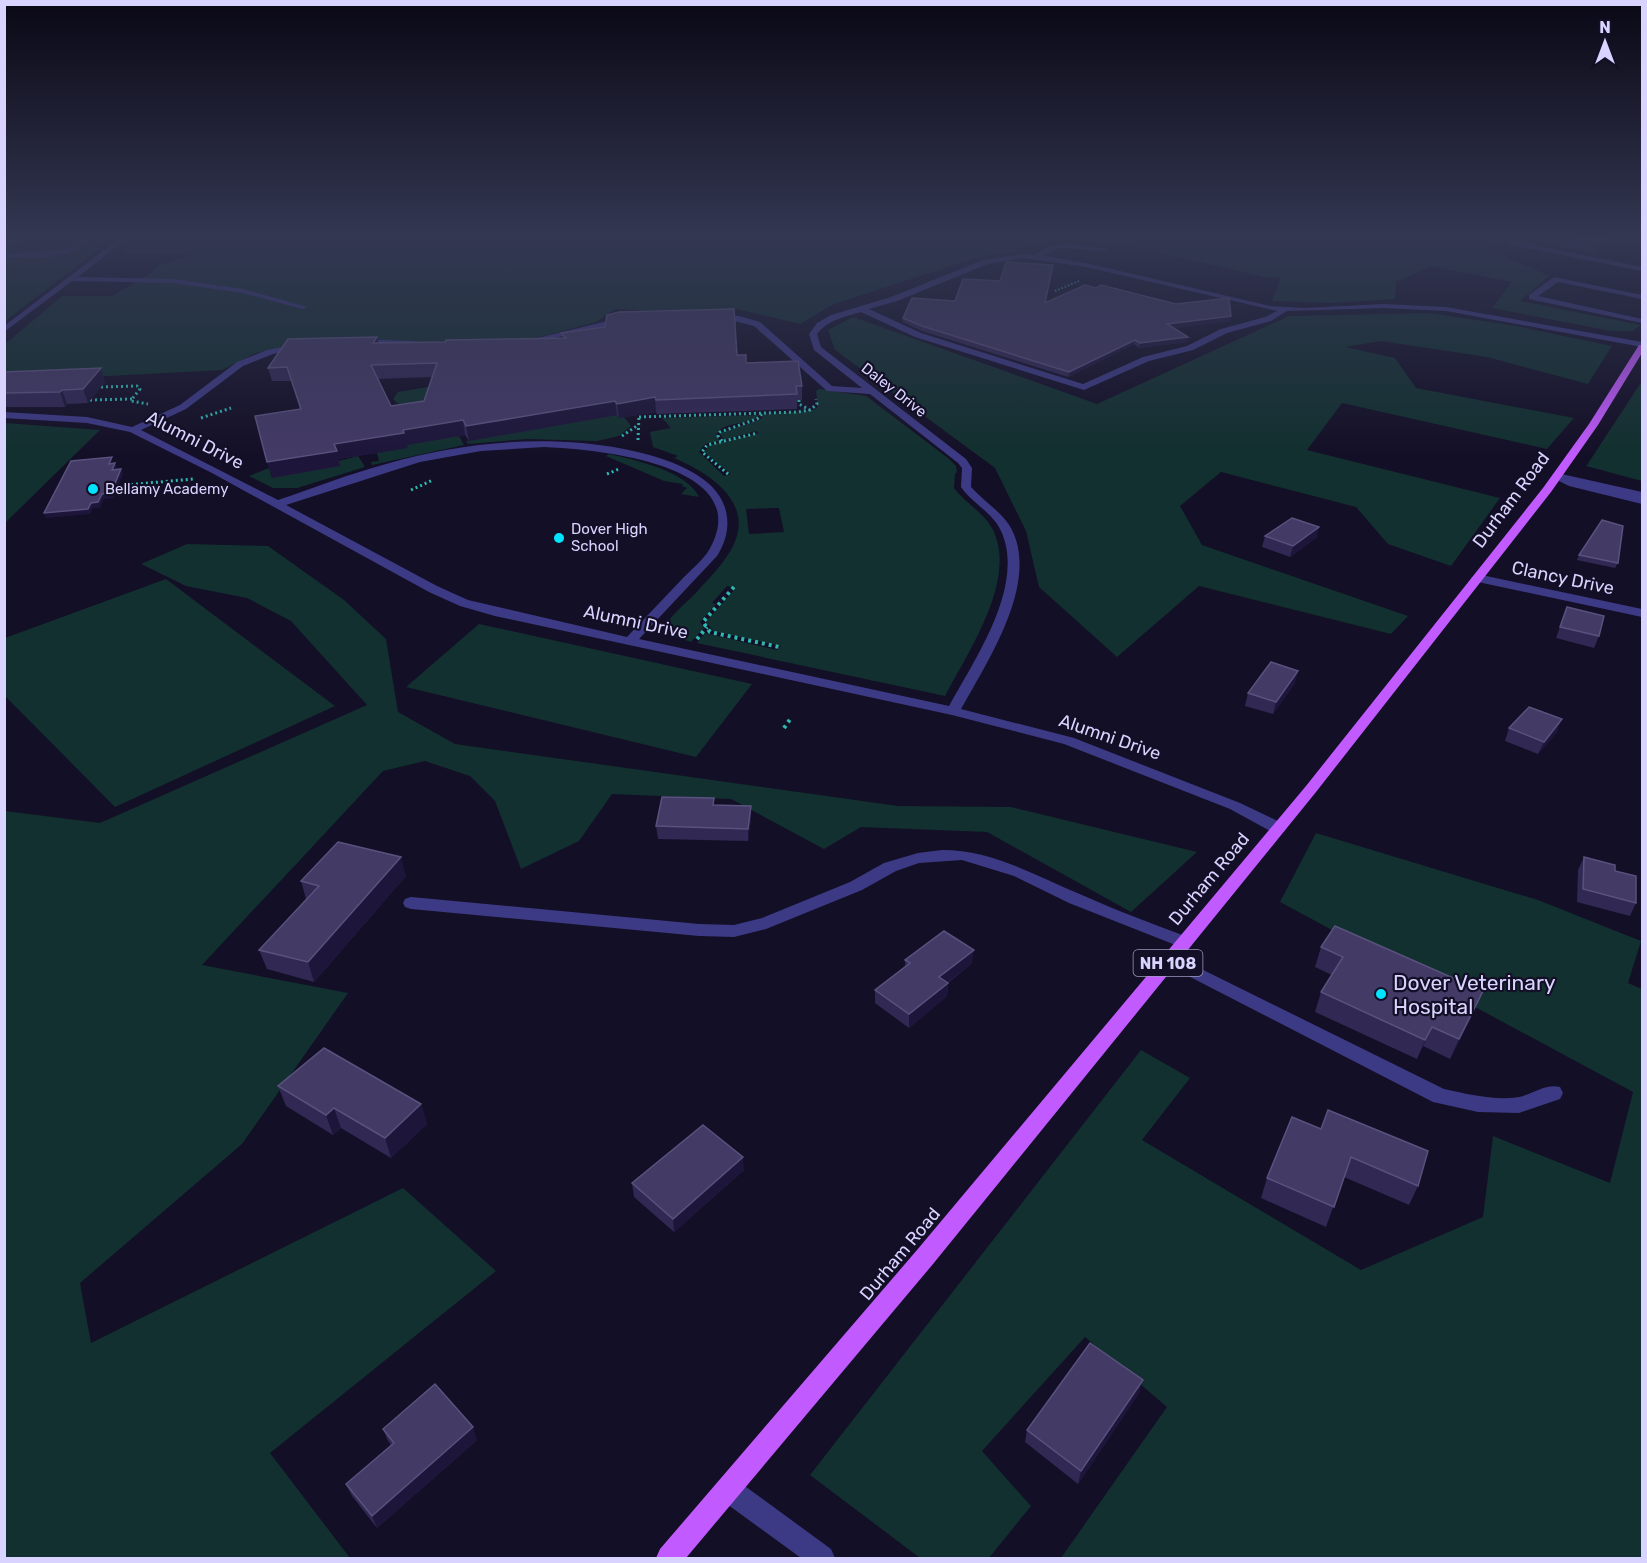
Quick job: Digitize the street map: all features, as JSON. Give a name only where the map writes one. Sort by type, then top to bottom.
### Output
[{"type":"main road","name":"Durham Road","points":[[669,1558],[970,1203],[1278,828],[1557,476],[1642,346]]},
{"type":"street","points":[[4,330],[29,311]]},
{"type":"street","name":"Daley Drive","points":[[852,311],[826,321],[815,330],[812,339],[822,353],[962,461],[967,468],[966,488],[1001,522],[1012,543],[1015,569],[1006,604],[953,711]]},
{"type":"street","points":[[866,311],[918,335],[1084,387],[1146,359],[1190,348],[1224,331],[1268,319],[1282,311]]},
{"type":"street","name":"Daley Drive","points":[[1459,311],[1518,320],[1642,346]]},
{"type":"street","points":[[1596,311],[1642,321]]},
{"type":"street","points":[[706,315],[739,318],[757,324],[830,389],[847,392],[870,391]]},
{"type":"street","points":[[516,344],[631,318]]},
{"type":"street","points":[[346,342],[422,345]]},
{"type":"street","points":[[133,430],[168,416],[183,407],[225,373],[243,363],[273,351],[306,345]]},
{"type":"street","name":"Alumni Drive","points":[[4,415],[87,420],[133,430],[277,504],[433,590],[464,603],[495,612],[953,711],[1069,741],[1235,806],[1278,828]]},
{"type":"street","points":[[277,504],[406,463],[504,446],[560,445],[597,448],[624,452],[665,463],[706,486],[721,508],[724,524],[721,540],[713,554],[631,640]]},
{"type":"street","points":[[1557,476],[1642,495]]},
{"type":"street","points":[[1557,476],[1573,484],[1642,501]]},
{"type":"street","name":"Clancy Drive","points":[[1477,578],[1642,612]]},
{"type":"street","points":[[411,903],[699,930],[734,931],[766,923],[856,886],[890,867],[918,858],[963,855],[1020,872],[1075,899],[1184,942]]},
{"type":"street","points":[[1171,960],[1440,1096],[1478,1104],[1519,1105],[1553,1093]]},
{"type":"street","points":[[729,1490],[822,1558]]},
{"type":"path","points":[[639,432],[639,416],[810,410],[817,404],[815,392],[825,386]]},
{"type":"path","points":[[101,387],[139,387],[132,399]]},
{"type":"path","points":[[90,400],[132,399]]},
{"type":"path","points":[[132,399],[131,401],[136,403],[153,404]]},
{"type":"path","points":[[798,400],[799,404],[810,410]]},
{"type":"path","points":[[201,418],[231,408]]},
{"type":"path","points":[[722,441],[718,436],[720,432],[759,418],[760,412]]},
{"type":"path","points":[[630,429],[639,424]]},
{"type":"path","points":[[728,474],[702,452],[708,445],[758,433]]},
{"type":"path","points":[[126,485],[200,477]]},
{"type":"path","points":[[411,490],[433,480]]},
{"type":"path","points":[[734,587],[704,622],[710,632],[779,647]]},
{"type":"path","points":[[784,728],[791,718]]},
{"type":"green space","points":[[5,311],[18,311],[5,321]]},
{"type":"green space","points":[[44,311],[612,311],[596,322],[544,336],[505,342],[433,343],[369,339],[305,342],[256,353],[222,370],[108,376],[5,377],[5,344]]},
{"type":"green space","points":[[745,311],[822,311],[800,324]]},
{"type":"green space","points":[[1507,311],[1570,311],[1641,325],[1633,331],[1611,331]]},
{"type":"green space","points":[[1429,313],[1516,326],[1612,346],[1588,384],[1487,357],[1381,341],[1345,347],[1395,358],[1416,388],[1574,418],[1547,449],[1342,403],[1307,450],[1500,498],[1451,566],[1388,544],[1356,507],[1221,472],[1180,506],[1202,545],[1408,616],[1391,634],[1199,586],[1117,657],[1039,587],[1026,531],[995,468],[835,350],[828,330],[853,317],[1097,404],[1289,316]]},
{"type":"green space","points":[[1642,381],[1642,481],[1586,466],[1587,465]]},
{"type":"green space","points":[[428,387],[449,391],[413,406],[399,404],[393,399],[398,392]]},
{"type":"green space","points":[[819,389],[866,396],[948,458],[956,466],[954,488],[992,528],[999,548],[999,569],[995,592],[977,637],[945,696],[697,643],[705,633],[777,650],[781,646],[713,631],[706,622],[736,588],[727,586],[712,603],[716,604],[700,622],[704,628],[691,642],[669,635],[664,629],[673,615],[695,594],[729,553],[738,530],[738,516],[725,491],[701,472],[674,458],[678,456],[653,447],[650,432],[671,428],[662,418],[760,415],[749,421],[719,430],[716,435],[720,441],[705,444],[699,452],[724,476],[731,474],[704,452],[710,445],[759,433],[756,431],[724,440],[720,434],[722,432],[761,419],[764,414],[811,411],[818,407],[816,391]],"holes":[[[779,508],[784,532],[749,534],[746,509]]]},
{"type":"green space","points":[[617,415],[619,418],[624,417],[631,426],[619,436],[597,441],[527,439],[468,444],[466,441]]},
{"type":"green space","points":[[4,423],[100,430],[5,523]]},
{"type":"green space","points":[[459,436],[464,445],[372,465],[371,462],[379,461],[377,453],[407,448],[406,445]]},
{"type":"green space","points":[[609,454],[646,463],[672,474],[684,480],[699,497],[681,494],[687,488],[682,486],[683,484],[664,481],[606,456]]},
{"type":"green space","points":[[358,456],[365,467],[297,488],[273,488],[249,476],[269,468],[272,478]]},
{"type":"green space","points":[[187,544],[268,546],[344,600],[386,639],[398,712],[455,744],[898,806],[1011,807],[1197,852],[1131,912],[987,832],[861,827],[824,849],[731,799],[612,794],[579,841],[521,869],[495,801],[470,776],[425,761],[383,771],[202,965],[348,993],[242,1144],[80,1283],[91,1343],[403,1188],[496,1271],[270,1453],[350,1558],[5,1558],[5,811],[100,823],[367,705],[291,621],[247,598],[186,586],[141,564]]},
{"type":"green space","points":[[166,579],[335,706],[115,807],[5,696],[5,638]]},
{"type":"green space","points":[[479,624],[752,684],[696,757],[406,687]]},
{"type":"green space","points":[[1316,833],[1538,900],[1641,941],[1628,983],[1642,989],[1642,1558],[1061,1558],[1167,1407],[1085,1337],[982,1451],[1031,1506],[989,1558],[920,1558],[810,1475],[1141,1050],[1190,1078],[1142,1140],[1361,1270],[1483,1217],[1493,1136],[1610,1183],[1633,1092],[1280,902]]},
{"type":"building","points":[[734,311],[737,355],[746,355],[746,363],[798,361],[802,386],[796,386],[797,394],[656,400],[655,397],[617,404],[615,401],[466,426],[463,420],[403,430],[404,433],[334,444],[337,451],[267,462],[255,416],[301,409],[287,367],[268,368],[288,339],[377,337],[373,343],[566,338],[561,333],[605,327],[607,315],[619,312]],"holes":[[[437,363],[424,401],[391,406],[371,365]]]},
{"type":"building","points":[[906,311],[1230,311],[1231,316],[1167,324],[1188,337],[1140,343],[1135,340],[1069,372],[903,318]]},
{"type":"building","points":[[101,368],[83,389],[60,392],[4,393],[4,372]]},
{"type":"building","name":"Bellamy Academy","points":[[112,457],[109,464],[115,463],[112,470],[121,469],[111,493],[102,494],[98,502],[91,503],[88,509],[44,513],[71,461]]},
{"type":"building","points":[[1292,518],[1319,527],[1293,546],[1265,536]]},
{"type":"building","points":[[1602,520],[1623,526],[1618,563],[1579,555]]},
{"type":"building","points":[[1567,607],[1604,616],[1599,636],[1560,627]]},
{"type":"building","points":[[1271,662],[1298,671],[1276,702],[1248,693]]},
{"type":"building","points":[[1529,707],[1562,719],[1544,742],[1509,728]]},
{"type":"building","points":[[662,797],[714,798],[713,805],[751,806],[748,829],[656,826]]},
{"type":"building","points":[[338,842],[401,857],[308,962],[259,950],[319,886],[301,881]]},
{"type":"building","points":[[1584,857],[1615,865],[1615,871],[1636,876],[1636,903],[1583,889]]},
{"type":"building","name":"Dover Veterinary Hospital","points":[[1335,926],[1483,991],[1459,1039],[1432,1027],[1425,1040],[1321,992],[1343,957],[1321,947]]},
{"type":"building","points":[[944,931],[974,950],[939,977],[948,983],[909,1014],[875,990],[910,963],[905,960]]},
{"type":"building","points":[[324,1048],[421,1104],[385,1138],[334,1108],[326,1115],[278,1086]]},
{"type":"building","points":[[1328,1110],[1428,1151],[1418,1186],[1351,1157],[1334,1207],[1267,1178],[1292,1117],[1321,1129]]},
{"type":"building","points":[[703,1125],[743,1157],[673,1219],[632,1183]]},
{"type":"building","points":[[1090,1343],[1143,1380],[1081,1471],[1027,1430]]},
{"type":"building","points":[[435,1384],[473,1427],[372,1516],[346,1484],[394,1443],[383,1429]]},
{"type":"place","name":"Bellamy Academy","points":[[93,489]]},
{"type":"place","name":"Dover High School","points":[[559,538]]},
{"type":"place","name":"Dover Veterinary Hospital","points":[[1381,994]]}]
